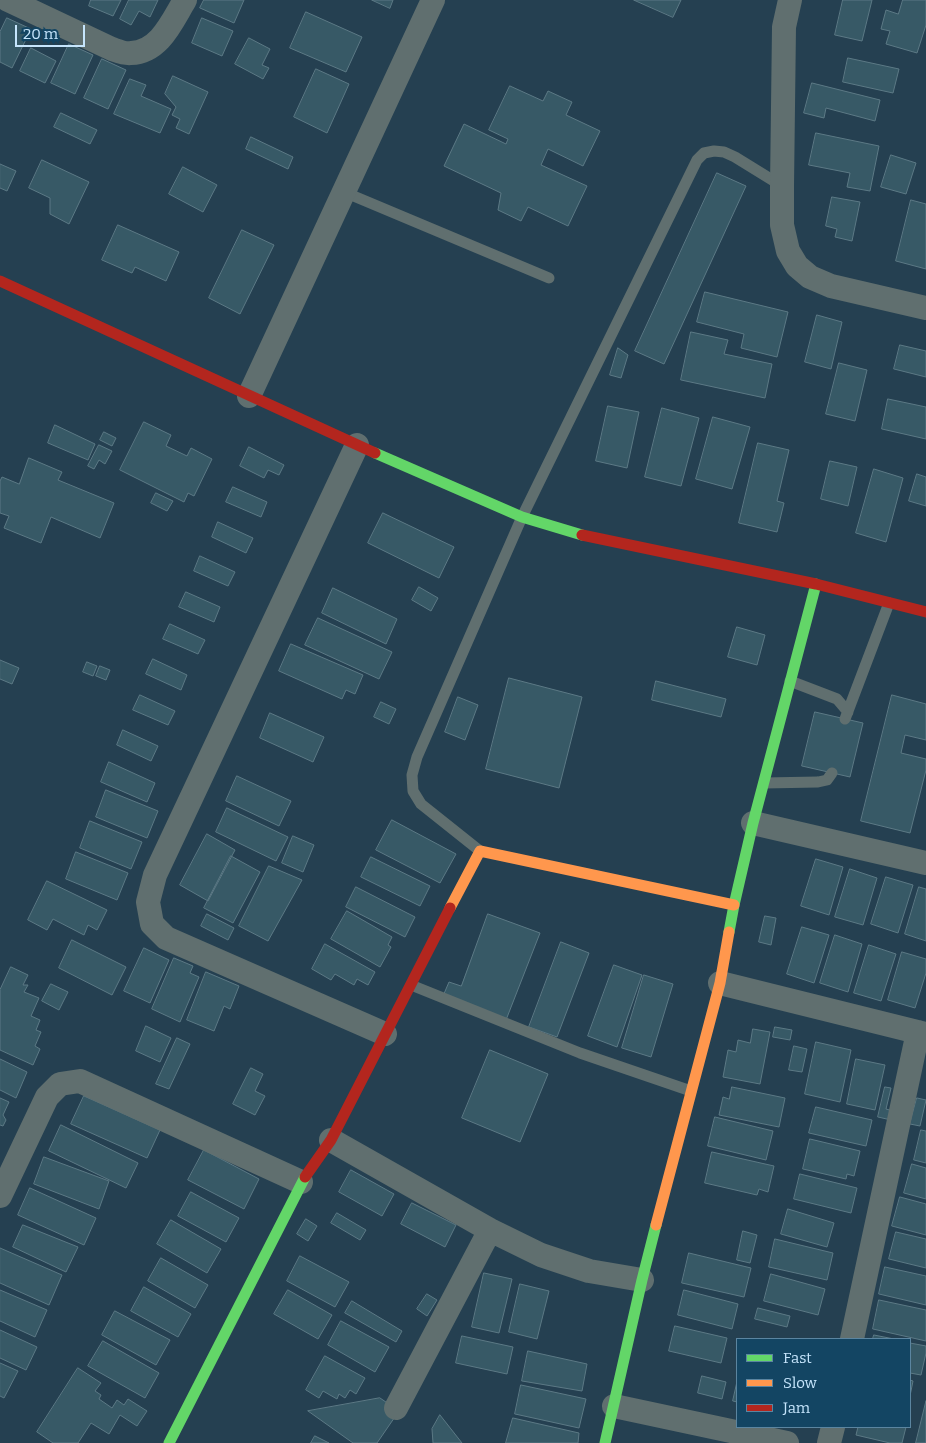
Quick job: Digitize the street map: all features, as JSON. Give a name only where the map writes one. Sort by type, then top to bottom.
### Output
[{"type":"street","points":[[8,0],[112,49],[130,53],[147,50],[161,38],[185,0]]},
{"type":"street","points":[[250,396],[433,0]]},
{"type":"street","points":[[790,0],[784,27],[782,186],[782,225],[788,251],[796,266],[810,277],[832,286],[926,308]]},
{"type":"street","points":[[0,281],[357,445],[522,517],[580,534],[816,584],[926,612]]},
{"type":"street","points":[[357,445],[155,875],[148,902],[152,924],[166,938],[385,1034]]},
{"type":"street","points":[[605,1443],[642,1280],[720,983],[734,905],[753,823],[816,584]]},
{"type":"street","points":[[753,823],[926,863]]},
{"type":"street","points":[[169,1443],[301,1182],[331,1140],[480,851],[734,905]]},
{"type":"street","points":[[720,983],[922,1033],[852,1338]]},
{"type":"street","points":[[0,1196],[47,1098],[60,1084],[80,1081],[301,1182]]},
{"type":"street","points":[[331,1140],[490,1230],[541,1255],[589,1271],[642,1280]]},
{"type":"street","points":[[396,1408],[490,1230]]},
{"type":"street","points":[[614,1406],[787,1443]]},
{"type":"street","points":[[829,1443],[833,1428]]},
{"type":"lane","points":[[480,851],[421,804],[413,791],[412,775],[421,748],[522,517],[697,160],[704,153],[724,152],[782,186]]},
{"type":"lane","points":[[344,192],[549,278]]},
{"type":"lane","points":[[790,681],[837,699],[846,716],[889,603]]},
{"type":"lane","points":[[764,783],[818,782],[827,780],[832,773]]},
{"type":"lane","points":[[411,985],[580,1053],[691,1091]]},
{"type":"building","points":[[91,0],[121,0],[113,16],[89,6]]},
{"type":"building","points":[[129,0],[158,0],[150,17],[139,11],[131,25],[120,19]]},
{"type":"building","points":[[204,0],[244,0],[234,23],[200,8]]},
{"type":"building","points":[[372,0],[393,0],[390,8]]},
{"type":"building","points":[[634,0],[681,0],[673,17]]},
{"type":"building","points":[[843,0],[872,0],[862,41],[835,35]]},
{"type":"building","points":[[903,0],[926,0],[926,25],[917,53],[886,44],[890,31],[881,29],[886,10],[898,14]]},
{"type":"building","points":[[306,12],[362,37],[346,72],[290,48]]},
{"type":"building","points":[[7,18],[31,29],[12,68],[0,62],[0,32]]},
{"type":"building","points":[[202,18],[233,31],[222,56],[192,43]]},
{"type":"building","points":[[249,38],[270,49],[262,65],[269,68],[263,79],[235,64]]},
{"type":"building","points":[[69,44],[93,55],[75,94],[51,83]]},
{"type":"building","points":[[31,48],[56,61],[45,83],[20,71]]},
{"type":"building","points":[[848,58],[899,69],[893,93],[843,82]]},
{"type":"building","points":[[102,59],[126,70],[108,109],[84,98]]},
{"type":"building","points":[[316,69],[349,84],[327,133],[294,117]]},
{"type":"building","points":[[173,76],[208,92],[189,134],[176,128],[180,119],[172,115],[176,107],[165,94]]},
{"type":"building","points":[[130,79],[146,85],[141,96],[171,109],[160,133],[114,114]]},
{"type":"building","points":[[812,83],[880,100],[875,121],[826,108],[824,118],[804,113]]},
{"type":"building","points":[[510,86],[543,101],[548,91],[572,102],[566,115],[600,131],[583,166],[548,149],[541,165],[587,186],[568,226],[528,207],[521,221],[498,210],[501,193],[444,166],[464,124],[506,144],[508,139],[489,130]]},
{"type":"building","points":[[61,113],[97,130],[90,144],[54,127]]},
{"type":"building","points":[[816,133],[879,146],[870,191],[847,187],[850,173],[809,165]]},
{"type":"building","points":[[251,137],[293,157],[288,169],[246,149]]},
{"type":"building","points":[[891,155],[916,163],[906,194],[881,187]]},
{"type":"building","points":[[42,160],[89,182],[69,224],[50,214],[50,198],[29,188]]},
{"type":"building","points":[[0,164],[16,171],[7,191],[0,188]]},
{"type":"building","points":[[183,167],[217,185],[203,212],[169,194]]},
{"type":"building","points":[[717,173],[746,186],[664,364],[635,351]]},
{"type":"building","points":[[832,197],[860,202],[852,241],[835,237],[837,229],[826,226]]},
{"type":"building","points":[[911,200],[926,204],[926,269],[896,261]]},
{"type":"building","points":[[118,225],[179,252],[166,281],[135,267],[132,273],[102,260]]},
{"type":"building","points":[[242,230],[274,245],[240,314],[209,298]]},
{"type":"building","points":[[705,292],[788,312],[777,357],[741,348],[744,334],[697,322]]},
{"type":"building","points":[[817,315],[842,322],[831,369],[805,362]]},
{"type":"building","points":[[691,332],[728,340],[724,354],[772,364],[765,398],[681,380]]},
{"type":"building","points":[[900,345],[926,351],[926,377],[894,369]]},
{"type":"building","points":[[618,348],[628,355],[621,378],[610,375]]},
{"type":"building","points":[[839,363],[867,370],[855,421],[826,414]]},
{"type":"building","points":[[888,399],[926,407],[926,439],[882,429]]},
{"type":"building","points":[[608,406],[639,412],[627,468],[596,461]]},
{"type":"building","points":[[662,408],[699,418],[681,486],[645,477]]},
{"type":"building","points":[[713,417],[750,427],[732,489],[696,479]]},
{"type":"building","points":[[144,422],[171,435],[166,446],[187,456],[191,448],[212,459],[194,496],[188,493],[184,502],[120,470]]},
{"type":"building","points":[[55,425],[95,444],[88,460],[48,443]]},
{"type":"building","points":[[104,432],[116,438],[112,446],[100,440]]},
{"type":"building","points":[[758,443],[789,450],[777,501],[784,503],[777,532],[739,523]]},
{"type":"building","points":[[99,445],[112,451],[105,464],[99,460],[94,469],[88,466]]},
{"type":"building","points":[[249,447],[284,465],[279,475],[268,470],[264,478],[240,466]]},
{"type":"building","points":[[29,458],[62,472],[58,480],[114,503],[100,538],[51,517],[41,543],[4,528],[9,516],[0,513],[0,481],[2,477],[19,484]]},
{"type":"building","points":[[830,461],[857,467],[848,506],[821,499]]},
{"type":"building","points":[[874,469],[903,478],[886,542],[856,533]]},
{"type":"building","points":[[917,474],[926,477],[926,506],[909,501]]},
{"type":"building","points":[[233,487],[267,502],[261,517],[226,502]]},
{"type":"building","points":[[156,493],[173,501],[167,511],[151,503]]},
{"type":"building","points":[[383,513],[454,547],[439,578],[368,543]]},
{"type":"building","points":[[218,522],[253,538],[246,553],[212,537]]},
{"type":"building","points":[[200,556],[235,572],[228,586],[194,571]]},
{"type":"building","points":[[419,587],[438,598],[431,611],[412,600]]},
{"type":"building","points":[[333,588],[397,619],[386,644],[322,613]]},
{"type":"building","points":[[186,592],[220,607],[214,622],[179,607]]},
{"type":"building","points":[[318,618],[392,652],[379,679],[305,645]]},
{"type":"building","points":[[170,624],[205,640],[198,654],[163,639]]},
{"type":"building","points":[[737,627],[765,635],[757,665],[728,657]]},
{"type":"building","points":[[291,644],[363,675],[355,694],[346,690],[342,699],[279,671]]},
{"type":"building","points":[[153,659],[187,675],[181,690],[146,674]]},
{"type":"building","points":[[0,660],[19,668],[12,684],[0,679]]},
{"type":"building","points":[[87,662],[97,666],[93,676],[83,672]]},
{"type":"building","points":[[100,666],[110,670],[106,680],[96,676]]},
{"type":"building","points":[[509,678],[582,697],[559,788],[486,769]]},
{"type":"building","points":[[656,681],[726,699],[721,717],[652,700]]},
{"type":"building","points":[[140,695],[175,711],[168,725],[133,710]]},
{"type":"building","points":[[892,695],[926,704],[926,740],[905,735],[901,753],[926,759],[926,770],[910,833],[861,821]]},
{"type":"building","points":[[458,697],[478,705],[465,740],[445,732]]},
{"type":"building","points":[[381,702],[396,709],[389,724],[374,717]]},
{"type":"building","points":[[815,712],[863,723],[850,777],[802,766]]},
{"type":"building","points":[[270,713],[324,737],[313,762],[260,738]]},
{"type":"building","points":[[123,730],[158,746],[151,761],[117,745]]},
{"type":"building","points":[[109,762],[155,783],[147,802],[101,782]]},
{"type":"building","points":[[237,776],[291,801],[279,826],[226,801]]},
{"type":"building","points":[[106,790],[158,811],[147,838],[96,817]]},
{"type":"building","points":[[227,808],[288,837],[276,861],[216,832]]},
{"type":"building","points":[[392,820],[456,854],[440,883],[376,850]]},
{"type":"building","points":[[90,821],[142,842],[131,869],[80,848]]},
{"type":"building","points":[[207,834],[235,850],[208,901],[180,885]]},
{"type":"building","points":[[293,836],[314,845],[303,872],[282,863]]},
{"type":"building","points":[[76,852],[128,873],[117,900],[66,879]]},
{"type":"building","points":[[231,856],[260,872],[233,923],[204,908]]},
{"type":"building","points":[[371,857],[430,886],[420,906],[361,877]]},
{"type":"building","points":[[816,859],[843,867],[829,915],[801,906]]},
{"type":"building","points":[[269,866],[302,880],[268,941],[239,926]]},
{"type":"building","points":[[850,869],[877,878],[863,925],[835,917]]},
{"type":"building","points":[[886,877],[913,885],[898,933],[871,924]]},
{"type":"building","points":[[47,881],[107,910],[97,930],[88,925],[84,935],[53,919],[47,930],[28,920]]},
{"type":"building","points":[[356,887],[415,917],[405,937],[346,907]]},
{"type":"building","points":[[919,887],[926,889],[926,941],[905,934]]},
{"type":"building","points":[[347,911],[392,937],[388,945],[391,947],[380,967],[331,939]]},
{"type":"building","points":[[207,914],[234,928],[228,940],[201,926]]},
{"type":"building","points":[[488,914],[540,933],[506,1020],[443,996],[449,982],[461,986]]},
{"type":"building","points":[[765,916],[776,918],[771,945],[759,942]]},
{"type":"building","points":[[802,927],[829,935],[814,983],[787,974]]},
{"type":"building","points":[[835,935],[862,944],[848,992],[820,983]]},
{"type":"building","points":[[72,940],[126,967],[112,995],[59,968]]},
{"type":"building","points":[[561,942],[589,953],[557,1037],[529,1027]]},
{"type":"building","points":[[325,944],[375,972],[368,985],[357,979],[354,985],[335,974],[331,980],[312,969]]},
{"type":"building","points":[[869,945],[896,954],[881,1001],[854,993]]},
{"type":"building","points":[[144,948],[169,960],[150,1003],[124,991]]},
{"type":"building","points":[[902,952],[926,959],[926,973],[915,1008],[888,1000]]},
{"type":"building","points":[[174,958],[193,966],[190,973],[199,977],[180,1022],[152,1009]]},
{"type":"building","points":[[614,965],[642,975],[617,1047],[588,1036]]},
{"type":"building","points":[[11,967],[28,975],[23,985],[28,985],[24,992],[39,998],[31,1016],[40,1020],[36,1030],[41,1032],[35,1046],[40,1049],[33,1065],[0,1050],[0,990]]},
{"type":"building","points":[[206,972],[239,986],[230,1009],[224,1006],[214,1031],[187,1020]]},
{"type":"building","points":[[644,975],[673,984],[651,1057],[622,1048]]},
{"type":"building","points":[[51,984],[68,992],[59,1010],[42,1001]]},
{"type":"building","points":[[146,1026],[171,1038],[160,1062],[136,1051]]},
{"type":"building","points":[[775,1027],[792,1030],[790,1040],[773,1037]]},
{"type":"building","points":[[753,1029],[770,1032],[760,1084],[723,1077],[728,1050],[736,1052],[738,1040],[750,1043]]},
{"type":"building","points":[[177,1038],[190,1044],[169,1089],[156,1084]]},
{"type":"building","points":[[816,1042],[851,1050],[840,1102],[805,1094]]},
{"type":"building","points":[[794,1046],[807,1049],[802,1072],[789,1070]]},
{"type":"building","points":[[490,1050],[548,1074],[520,1142],[462,1118]]},
{"type":"building","points":[[0,1059],[27,1072],[16,1098],[0,1090]]},
{"type":"building","points":[[856,1059],[885,1065],[875,1110],[847,1104]]},
{"type":"building","points":[[251,1068],[263,1074],[255,1091],[265,1096],[255,1115],[233,1104]]},
{"type":"building","points":[[732,1087],[785,1098],[779,1127],[719,1115],[723,1097],[729,1099]]},
{"type":"building","points":[[885,1087],[891,1088],[886,1109],[893,1111],[891,1120],[878,1117]]},
{"type":"building","points":[[84,1096],[160,1130],[147,1158],[71,1124]]},
{"type":"building","points":[[0,1098],[9,1102],[3,1115],[6,1120],[3,1126],[0,1125]]},
{"type":"building","points":[[917,1098],[926,1100],[920,1126],[910,1124]]},
{"type":"building","points":[[816,1107],[872,1120],[866,1146],[809,1133]]},
{"type":"building","points":[[715,1117],[773,1131],[766,1160],[708,1146]]},
{"type":"building","points":[[61,1125],[138,1163],[126,1188],[49,1151]]},
{"type":"building","points":[[921,1130],[926,1131],[926,1163],[914,1160]]},
{"type":"building","points":[[810,1139],[860,1151],[854,1176],[847,1174],[846,1179],[803,1169]]},
{"type":"building","points":[[204,1150],[259,1179],[244,1209],[188,1180]]},
{"type":"building","points":[[712,1152],[774,1166],[768,1192],[759,1189],[757,1195],[705,1183]]},
{"type":"building","points":[[44,1157],[109,1181],[99,1209],[34,1184]]},
{"type":"building","points":[[912,1164],[926,1168],[926,1199],[904,1193]]},
{"type":"building","points":[[351,1170],[394,1194],[382,1216],[339,1192]]},
{"type":"building","points":[[800,1174],[857,1188],[851,1213],[794,1199]]},
{"type":"building","points":[[30,1188],[96,1218],[84,1245],[18,1215]]},
{"type":"building","points":[[191,1192],[239,1218],[226,1242],[178,1216]]},
{"type":"building","points":[[900,1197],[926,1204],[926,1235],[892,1226]]},
{"type":"building","points":[[412,1203],[456,1225],[445,1247],[401,1224]]},
{"type":"building","points":[[788,1209],[834,1223],[827,1247],[781,1234]]},
{"type":"building","points":[[337,1213],[366,1230],[360,1240],[331,1223]]},
{"type":"building","points":[[306,1219],[317,1226],[308,1241],[297,1234]]},
{"type":"building","points":[[171,1220],[221,1249],[207,1273],[157,1244]]},
{"type":"building","points":[[23,1225],[78,1247],[66,1272],[13,1247]]},
{"type":"building","points":[[743,1231],[757,1235],[750,1263],[737,1260]]},
{"type":"building","points":[[896,1232],[926,1239],[926,1268],[889,1259]]},
{"type":"building","points":[[775,1239],[833,1253],[827,1280],[769,1267]]},
{"type":"building","points":[[0,1248],[62,1275],[49,1305],[0,1283]]},
{"type":"building","points":[[689,1253],[751,1268],[744,1297],[682,1283]]},
{"type":"building","points":[[300,1256],[349,1282],[335,1307],[287,1281]]},
{"type":"building","points":[[161,1258],[208,1285],[195,1308],[148,1281]]},
{"type":"building","points":[[885,1267],[926,1276],[926,1305],[879,1294]]},
{"type":"building","points":[[484,1273],[512,1279],[499,1333],[472,1327]]},
{"type":"building","points":[[771,1274],[825,1289],[818,1315],[764,1301]]},
{"type":"building","points":[[520,1284],[549,1291],[537,1339],[509,1332]]},
{"type":"building","points":[[144,1287],[191,1314],[178,1337],[131,1311]]},
{"type":"building","points":[[0,1290],[47,1310],[35,1337],[0,1321]]},
{"type":"building","points":[[288,1290],[332,1315],[318,1339],[274,1314]]},
{"type":"building","points":[[684,1290],[738,1304],[732,1329],[678,1315]]},
{"type":"building","points":[[427,1294],[437,1300],[427,1316],[417,1309]]},
{"type":"building","points":[[879,1300],[926,1310],[926,1341],[873,1329]]},
{"type":"building","points":[[352,1301],[402,1331],[396,1342],[345,1313]]},
{"type":"building","points":[[758,1308],[790,1316],[787,1327],[755,1319]]},
{"type":"building","points":[[115,1311],[170,1340],[156,1365],[102,1335]]},
{"type":"building","points":[[341,1321],[389,1347],[375,1372],[328,1345]]},
{"type":"building","points":[[675,1326],[727,1338],[721,1363],[669,1351]]},
{"type":"building","points":[[0,1330],[37,1347],[26,1370],[0,1358]]},
{"type":"building","points":[[874,1335],[889,1338],[873,1338]]},
{"type":"building","points":[[462,1336],[513,1347],[507,1374],[456,1363]]},
{"type":"building","points":[[103,1341],[159,1373],[145,1398],[88,1366]]},
{"type":"building","points":[[911,1343],[926,1346],[921,1375],[911,1373]]},
{"type":"building","points":[[528,1351],[587,1364],[582,1391],[522,1381]]},
{"type":"building","points":[[325,1356],[365,1378],[356,1394],[350,1390],[345,1398],[339,1394],[337,1399],[323,1391],[319,1398],[306,1390]]},
{"type":"building","points":[[0,1363],[18,1371],[4,1398],[0,1396]]},
{"type":"building","points":[[78,1368],[101,1383],[95,1391],[101,1395],[99,1399],[112,1408],[117,1400],[124,1405],[128,1399],[147,1411],[137,1426],[120,1415],[109,1434],[91,1423],[78,1443],[53,1443],[37,1432]]},
{"type":"building","points":[[702,1376],[726,1382],[722,1399],[698,1393]]},
{"type":"building","points":[[521,1385],[586,1399],[579,1428],[515,1414]]},
{"type":"building","points":[[736,1387],[736,1402],[733,1401]]},
{"type":"building","points":[[380,1398],[399,1411],[377,1443],[353,1443],[308,1411]]},
{"type":"building","points":[[926,1401],[926,1443],[916,1443]]},
{"type":"building","points":[[440,1415],[462,1443],[433,1443],[432,1429]]},
{"type":"building","points":[[513,1418],[579,1433],[578,1443],[506,1443]]},
{"type":"building","points":[[858,1428],[906,1428],[902,1443],[890,1443],[856,1435]]},
{"type":"building","points":[[315,1436],[329,1443],[311,1443]]},
{"type":"traffic: fast","points":[[375,453],[522,517],[582,535]]},
{"type":"traffic: fast","points":[[729,932],[753,823],[816,584]]},
{"type":"traffic: fast","points":[[169,1443],[305,1177]]},
{"type":"traffic: fast","points":[[605,1443],[656,1225]]},
{"type":"traffic: slow","points":[[450,908],[480,851],[734,905]]},
{"type":"traffic: slow","points":[[656,1225],[720,983],[729,932]]},
{"type":"traffic: jam","points":[[0,281],[375,453]]},
{"type":"traffic: jam","points":[[582,535],[816,584],[926,612]]},
{"type":"traffic: jam","points":[[305,1177],[331,1140],[450,908]]}]
